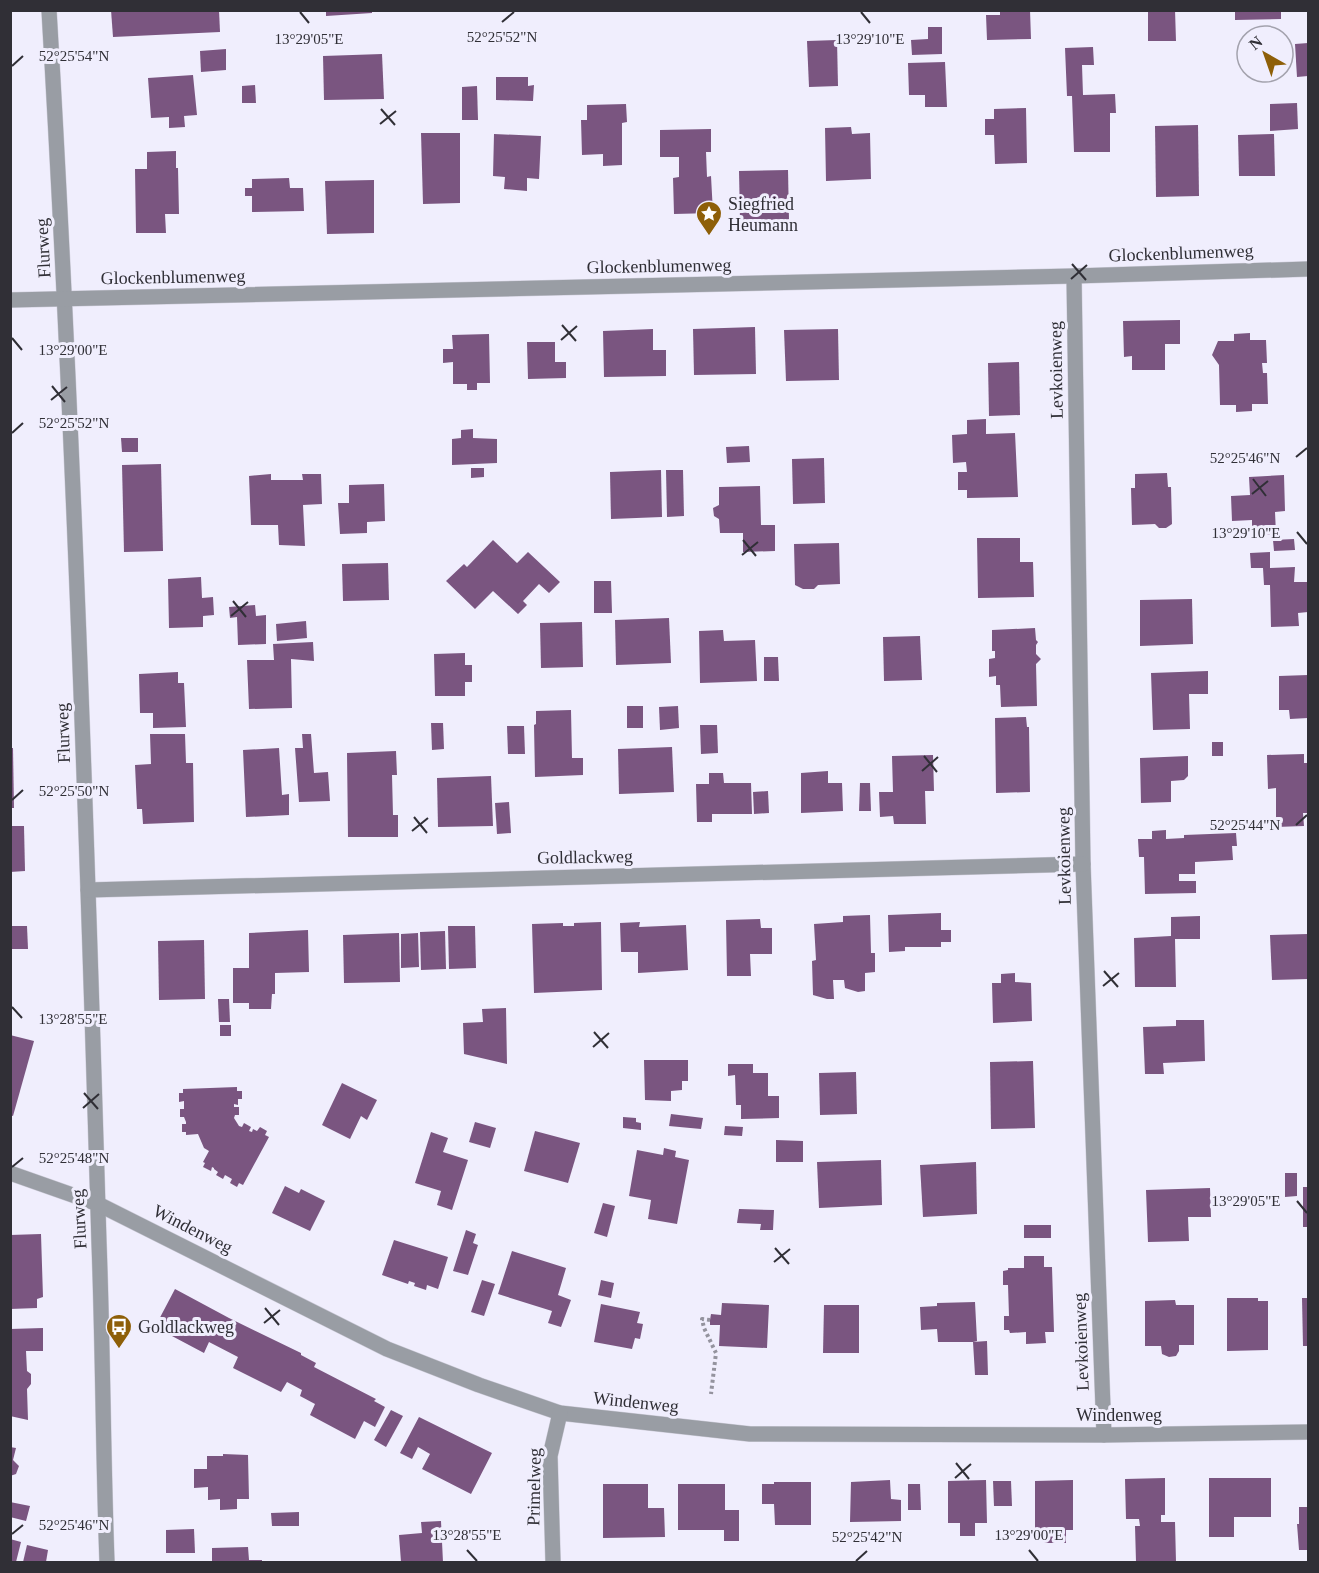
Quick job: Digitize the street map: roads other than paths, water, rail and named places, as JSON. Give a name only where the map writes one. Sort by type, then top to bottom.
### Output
[{"type":"street","name":"Flurweg","points":[[49,10],[65,299],[88,890],[107,1563]]},
{"type":"street","name":"Glockenblumenweg","points":[[10,300],[1308,269]]},
{"type":"street","name":"Levkoienweg","points":[[1074,276],[1083,864],[1104,1435]]},
{"type":"street","name":"Goldlackweg","points":[[88,890],[1083,864]]},
{"type":"street","name":"Windenweg","points":[[10,1173],[98,1204],[387,1349],[479,1385],[560,1413],[750,1434],[1104,1435],[1308,1432]]},
{"type":"street","name":"Primelweg","points":[[553,1563],[550,1456],[560,1413]]},
{"type":"place","name":"Siegfried Heumann","points":[[709,237]]},
{"type":"place","name":"Goldlackweg","points":[[119,1350]]}]
